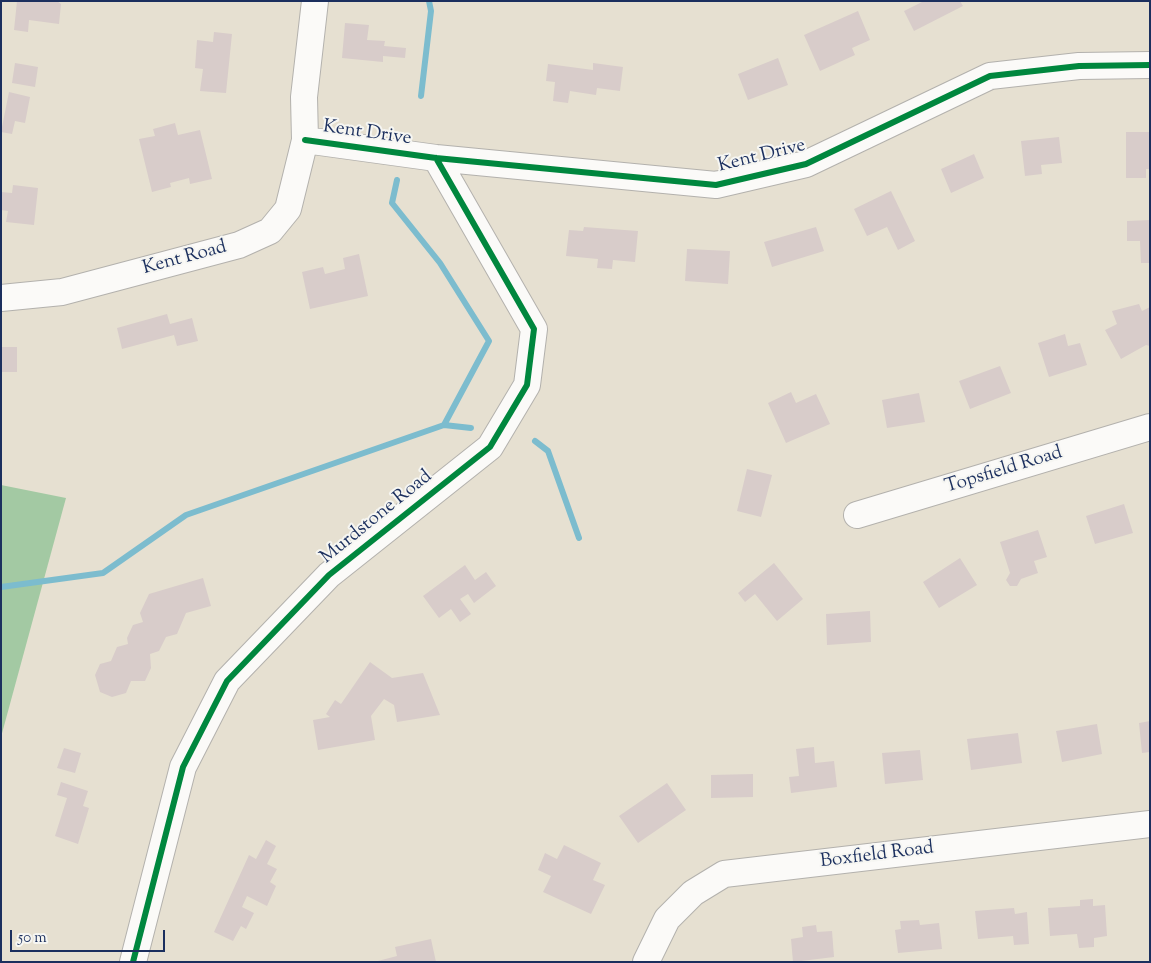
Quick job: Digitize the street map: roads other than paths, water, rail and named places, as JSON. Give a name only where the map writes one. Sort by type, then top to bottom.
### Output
[{"type":"street","points":[[305,140],[304,97],[315,1]]},
{"type":"street","name":"Kent Drive","points":[[305,140],[436,158],[716,185],[806,164],[990,76],[1079,66],[1150,65]]},
{"type":"street","name":"Kent Road","points":[[1,298],[62,292],[238,245],[270,231],[288,209],[305,140]]},
{"type":"street","name":"Murdstone Road","points":[[134,962],[183,767],[227,681],[329,575],[490,447],[527,385],[534,329],[436,158]]},
{"type":"street","name":"Topsfield Road","points":[[857,515],[1150,427]]},
{"type":"street","name":"Boxfield Road","points":[[646,962],[667,919],[692,893],[724,874],[1150,824]]},
{"type":"waterway","points":[[421,96],[431,11],[429,1]]},
{"type":"waterway","points":[[1,587],[103,573],[186,515],[444,425],[489,341],[440,263],[392,203],[397,180]]},
{"type":"waterway","points":[[444,425],[471,428]]},
{"type":"waterway","points":[[535,441],[548,451],[579,538]]}]
